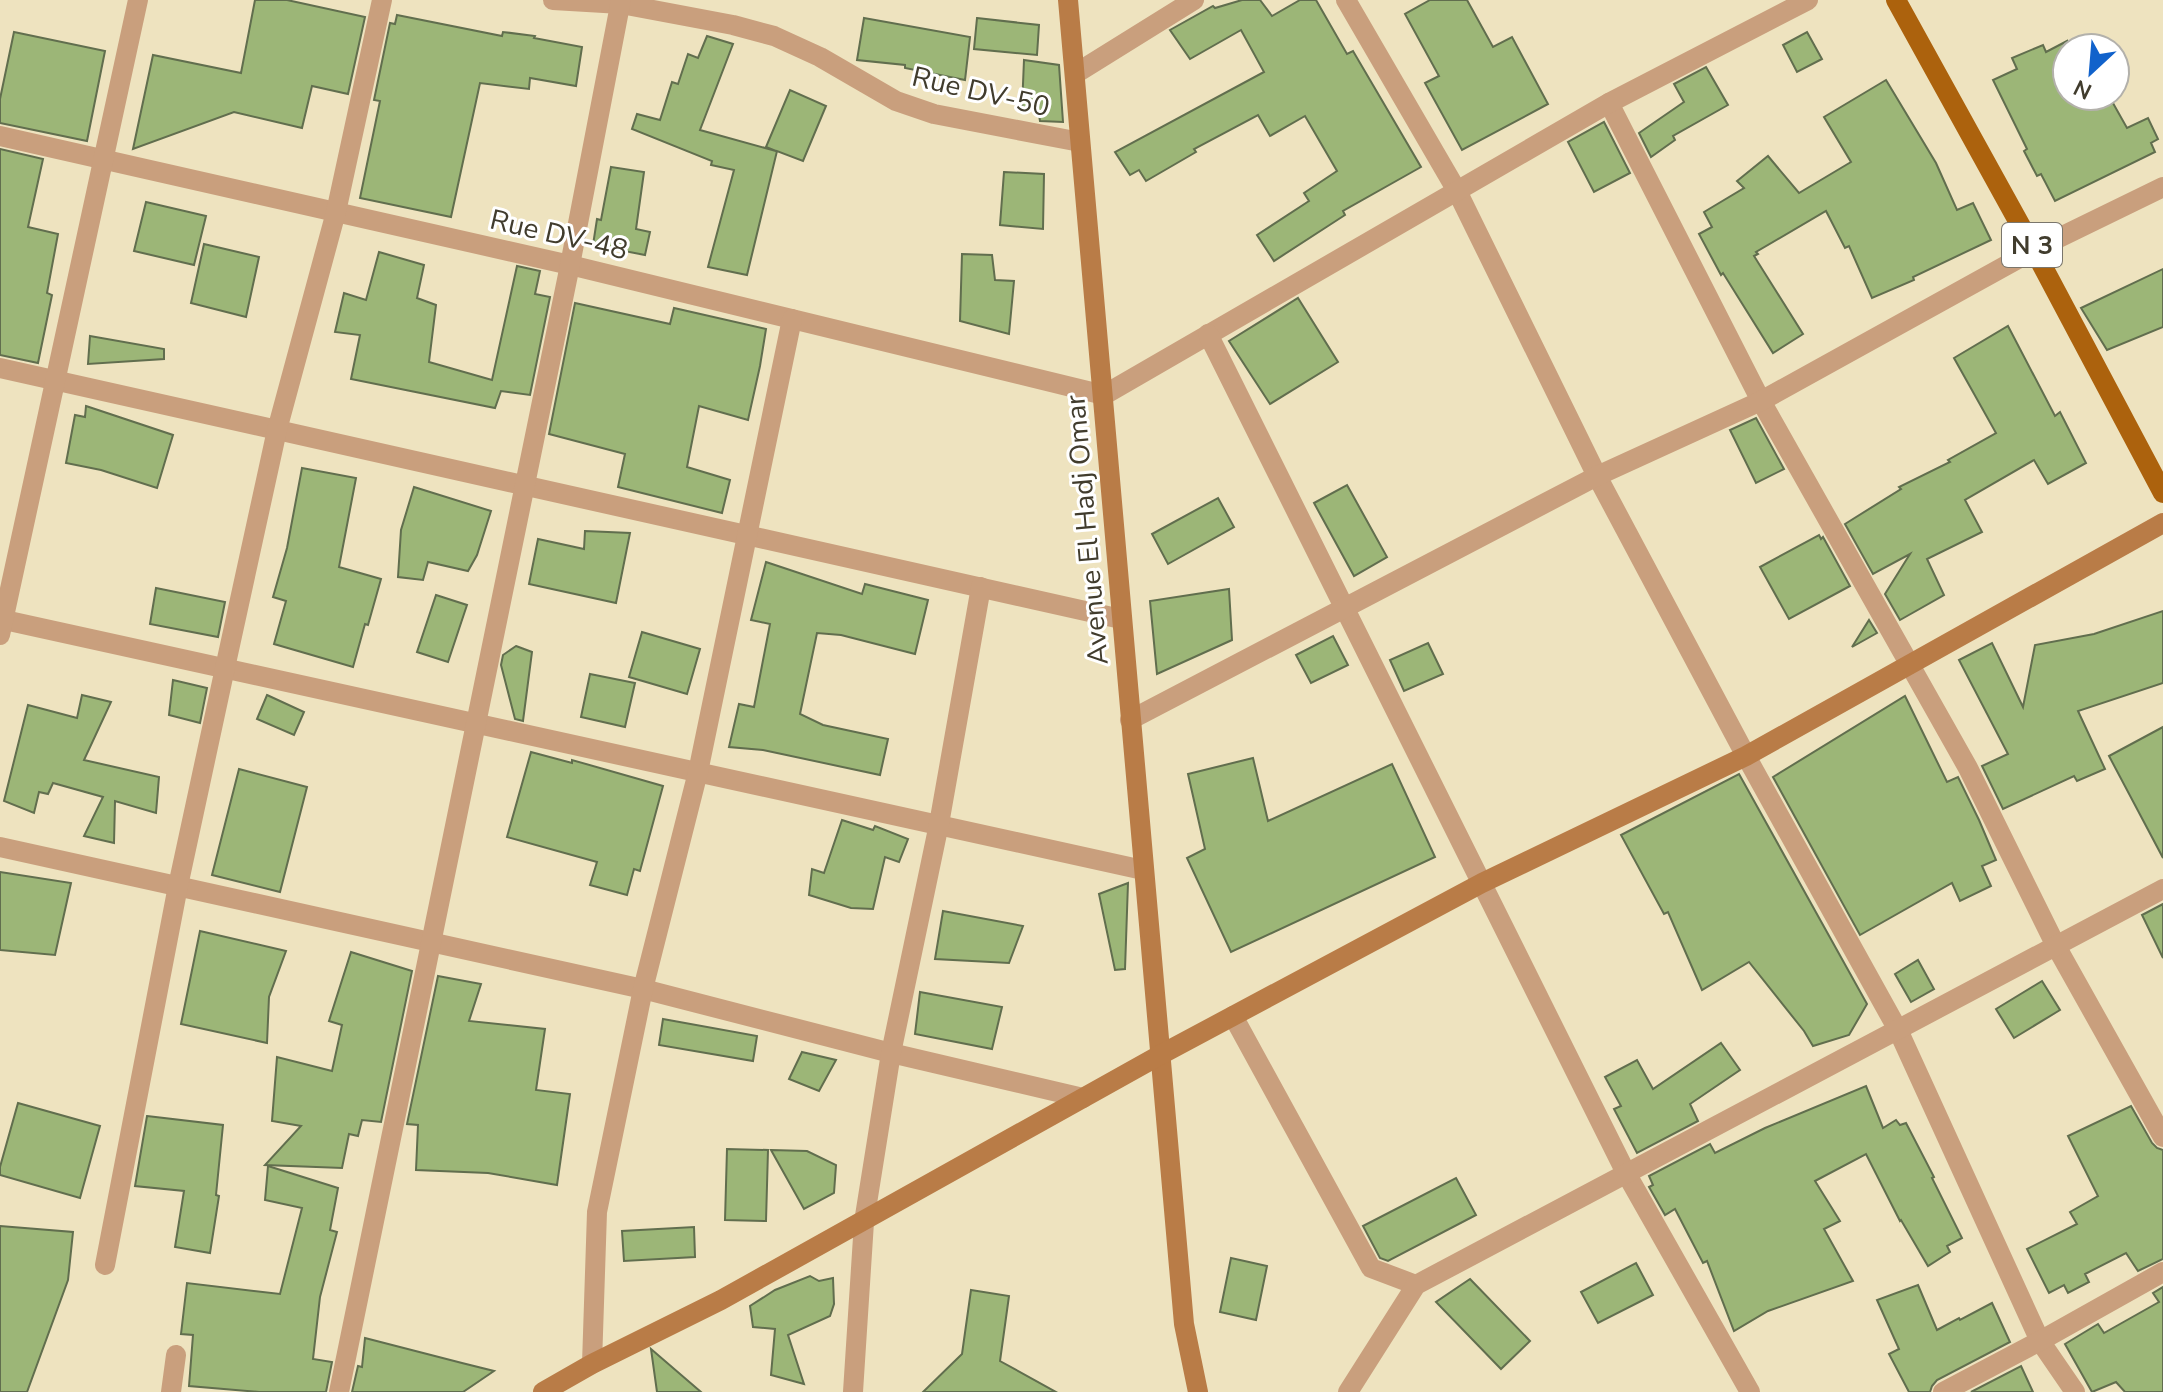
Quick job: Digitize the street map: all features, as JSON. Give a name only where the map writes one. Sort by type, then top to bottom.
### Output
[{"type":"main road","name":"N 3","points":[[1896,0],[2163,493]]},
{"type":"street","points":[[138,0],[1,624],[225,668],[1143,870]]},
{"type":"street","points":[[105,1265],[178,886],[277,430],[336,212],[382,0]]},
{"type":"street","name":"Rue DV-50","points":[[553,0],[621,2],[774,36],[820,57],[896,101],[934,114],[1080,142]]},
{"type":"street","name":"Avenue El Hadj Omar","points":[[1068,0],[1184,1324],[1198,1392]]},
{"type":"street","points":[[1075,74],[1194,0]]},
{"type":"street","points":[[1346,0],[1457,191],[1597,476],[1746,756],[1898,1030],[2040,1341],[2075,1392]]},
{"type":"street","points":[[1104,395],[1609,103],[1808,0]]},
{"type":"street","points":[[339,1392],[621,2]]},
{"type":"street","points":[[1609,103],[1761,401],[1968,768],[2056,946],[2163,1137]]},
{"type":"street","name":"Rue DV-48","points":[[0,136],[570,265],[1104,395]]},
{"type":"street","points":[[1130,720],[1597,476],[1761,401],[2034,250],[2163,187]]},
{"type":"street","points":[[592,1364],[597,1212],[643,989],[698,772],[792,319]]},
{"type":"street","points":[[1208,334],[1626,1173],[1750,1392]]},
{"type":"street","points":[[0,368],[1121,619]]},
{"type":"street","points":[[543,1392],[721,1300],[1160,1055],[1482,883],[1746,756],[2163,523]]},
{"type":"street","points":[[853,1392],[864,1222],[891,1053],[939,824],[981,587]]},
{"type":"street","points":[[0,847],[643,989],[891,1053],[1083,1098]]},
{"type":"street","points":[[1348,1392],[1416,1285],[2163,889]]},
{"type":"street","points":[[1233,1016],[1371,1268],[1416,1285]]},
{"type":"street","points":[[1943,1392],[2163,1272]]},
{"type":"street","points":[[171,1392],[176,1355]]},
{"type":"building","points":[[255,0],[287,0],[365,17],[348,94],[312,86],[302,128],[234,112],[133,149],[153,55],[241,73]]},
{"type":"building","points":[[1260,0],[1272,16],[1300,0],[1316,0],[1347,54],[1353,51],[1421,167],[1343,211],[1345,215],[1274,261],[1257,235],[1309,201],[1304,193],[1337,171],[1305,116],[1270,136],[1258,115],[1194,149],[1196,152],[1146,181],[1139,170],[1130,175],[1115,152],[1264,72],[1241,30],[1190,59],[1170,30],[1213,6]]},
{"type":"building","points":[[1430,0],[1467,0],[1493,47],[1512,37],[1548,104],[1462,150],[1425,83],[1439,76],[1405,14]]},
{"type":"building","points":[[397,15],[502,36],[503,32],[535,36],[582,47],[576,86],[530,78],[529,89],[480,83],[451,217],[360,198],[380,101],[374,100],[390,23],[395,24]]},
{"type":"building","points":[[864,18],[970,37],[965,80],[905,68],[905,65],[857,60]]},
{"type":"building","points":[[977,18],[1039,25],[1037,55],[974,49]]},
{"type":"building","points":[[14,32],[105,51],[87,141],[0,123],[0,99]]},
{"type":"building","points":[[1807,32],[1822,59],[1797,72],[1783,45]]},
{"type":"building","points":[[707,36],[733,44],[700,130],[776,151],[766,147],[790,90],[826,106],[803,161],[777,151],[747,275],[708,267],[734,170],[711,165],[712,161],[632,129],[637,114],[660,120],[672,82],[678,84],[688,54],[698,58]]},
{"type":"building","points":[[2043,45],[2046,52],[2051,49],[2051,112],[2118,112],[2127,128],[2148,118],[2158,139],[2151,143],[2155,152],[2055,201],[2024,151],[2027,149],[1993,80],[2017,69],[2012,58]]},
{"type":"building","points":[[1024,60],[1059,65],[1063,122],[1040,121],[1038,109],[1022,108]]},
{"type":"building","points":[[1706,67],[1728,105],[1673,136],[1675,140],[1651,157],[1639,133],[1684,102],[1674,84]]},
{"type":"building","points":[[1886,80],[1936,163],[1957,210],[1973,203],[1991,240],[1872,298],[1849,246],[1845,248],[1826,211],[1754,256],[1803,334],[1773,353],[1723,273],[1721,275],[1699,234],[1712,227],[1704,212],[1744,188],[1737,181],[1768,156],[1799,193],[1851,162],[1824,117]]},
{"type":"building","points":[[1604,122],[1630,173],[1594,192],[1568,142]]},
{"type":"building","points":[[0,149],[43,159],[28,227],[58,234],[47,293],[52,295],[38,363],[0,355]]},
{"type":"building","points":[[611,167],[644,172],[636,229],[650,232],[645,255],[593,245]]},
{"type":"building","points":[[1004,172],[1044,174],[1043,229],[1000,225]]},
{"type":"building","points":[[146,202],[206,216],[194,265],[134,251]]},
{"type":"building","points":[[204,244],[259,257],[246,317],[191,303]]},
{"type":"building","points":[[379,252],[424,265],[417,298],[436,305],[429,362],[492,380],[517,266],[540,271],[535,294],[550,297],[530,395],[501,391],[495,408],[351,379],[360,335],[335,332],[344,293],[366,300]]},
{"type":"building","points":[[962,254],[992,255],[995,280],[1014,281],[1009,334],[960,321]]},
{"type":"building","points":[[2163,269],[2163,327],[2107,350],[2081,308]]},
{"type":"building","points":[[1298,298],[1338,362],[1270,404],[1229,341]]},
{"type":"building","points":[[575,303],[670,324],[674,308],[766,329],[748,420],[699,406],[687,467],[730,480],[722,513],[618,487],[625,454],[549,434]]},
{"type":"building","points":[[2008,326],[2055,416],[2060,412],[2086,463],[2048,484],[2034,460],[1965,500],[1982,532],[1927,559],[1944,595],[1900,620],[1885,594],[1910,554],[1873,574],[1845,524],[1901,489],[1899,487],[1950,462],[1948,460],[1996,433],[1954,358]]},
{"type":"building","points":[[90,336],[164,349],[164,359],[88,364]]},
{"type":"building","points":[[86,406],[173,435],[157,488],[101,470],[66,463],[75,415],[85,417]]},
{"type":"building","points":[[1756,418],[1784,469],[1756,483],[1730,430]]},
{"type":"building","points":[[302,468],[356,478],[339,567],[381,579],[353,667],[274,644],[286,601],[273,597],[287,548]]},
{"type":"building","points":[[1347,485],[1387,557],[1354,576],[1314,503]]},
{"type":"building","points":[[414,487],[491,511],[477,555],[468,571],[428,562],[423,580],[398,577],[401,530]]},
{"type":"building","points":[[1218,498],[1234,527],[1168,564],[1152,534]]},
{"type":"building","points":[[585,531],[630,533],[616,603],[529,584],[538,539],[584,549]]},
{"type":"building","points":[[1819,535],[1850,586],[1789,619],[1760,567]]},
{"type":"building","points":[[766,562],[862,594],[865,584],[928,600],[915,654],[841,635],[817,633],[800,714],[823,725],[888,739],[880,775],[763,750],[729,747],[739,704],[754,707],[770,624],[751,620]]},
{"type":"building","points":[[156,588],[225,602],[218,637],[150,624]]},
{"type":"building","points":[[1229,589],[1232,640],[1157,674],[1150,601]]},
{"type":"building","points":[[436,595],[467,605],[448,662],[417,652]]},
{"type":"building","points":[[2163,611],[2163,683],[2078,711],[2105,769],[2077,781],[2074,776],[2003,809],[1982,766],[2008,754],[1959,660],[1992,643],[2023,707],[2035,645],[2094,634]]},
{"type":"building","points":[[1869,620],[1877,633],[1852,647]]},
{"type":"building","points":[[642,632],[700,649],[687,694],[629,677]]},
{"type":"building","points":[[1333,636],[1348,665],[1311,683],[1296,655]]},
{"type":"building","points":[[1428,643],[1443,674],[1404,691],[1390,660]]},
{"type":"building","points":[[516,646],[532,652],[523,721],[515,719],[501,665],[503,655]]},
{"type":"building","points":[[590,674],[635,683],[625,727],[581,717]]},
{"type":"building","points":[[173,680],[207,688],[200,723],[169,715]]},
{"type":"building","points":[[82,695],[111,702],[84,760],[159,777],[156,813],[115,801],[114,843],[84,836],[103,797],[53,783],[48,794],[39,792],[34,813],[4,801],[28,705],[77,718]]},
{"type":"building","points":[[267,695],[304,712],[294,735],[257,719]]},
{"type":"building","points":[[1905,696],[1947,782],[1958,777],[1996,860],[1982,866],[1991,886],[1960,901],[1952,883],[1860,935],[1773,777]]},
{"type":"building","points":[[2163,727],[2163,858],[2109,756]]},
{"type":"building","points":[[531,752],[572,763],[572,760],[663,786],[640,871],[634,869],[627,895],[590,885],[597,862],[507,837]]},
{"type":"building","points":[[1253,758],[1268,821],[1392,764],[1435,857],[1231,952],[1187,858],[1205,849],[1188,774]]},
{"type":"building","points":[[239,769],[307,787],[280,892],[212,875]]},
{"type":"building","points":[[1739,774],[1867,1004],[1849,1035],[1813,1046],[1749,962],[1702,990],[1668,912],[1664,914],[1621,835]]},
{"type":"building","points":[[842,820],[873,830],[875,826],[908,839],[899,862],[885,857],[873,909],[851,908],[809,895],[812,869],[824,873]]},
{"type":"building","points":[[0,872],[71,883],[55,955],[0,950]]},
{"type":"building","points":[[1128,883],[1125,969],[1115,970],[1099,894]]},
{"type":"building","points":[[2163,904],[2163,958],[2142,915]]},
{"type":"building","points":[[943,911],[1023,926],[1009,963],[935,959]]},
{"type":"building","points":[[200,931],[286,951],[269,997],[267,1043],[181,1024]]},
{"type":"building","points":[[351,952],[412,971],[381,1122],[362,1120],[358,1136],[349,1134],[342,1168],[265,1165],[301,1126],[272,1121],[277,1057],[332,1071],[342,1025],[329,1021]]},
{"type":"building","points":[[1918,960],[1934,989],[1911,1002],[1895,974]]},
{"type":"building","points":[[438,976],[481,984],[469,1021],[545,1029],[536,1090],[570,1094],[557,1185],[488,1173],[416,1170],[418,1125],[407,1124]]},
{"type":"building","points":[[2042,981],[2060,1010],[2014,1038],[1996,1009]]},
{"type":"building","points":[[920,992],[1002,1007],[992,1049],[915,1034]]},
{"type":"building","points":[[663,1019],[757,1036],[753,1061],[659,1045]]},
{"type":"building","points":[[1721,1043],[1740,1070],[1690,1104],[1698,1121],[1637,1153],[1614,1109],[1621,1106],[1605,1077],[1637,1060],[1653,1089]]},
{"type":"building","points":[[802,1052],[836,1060],[819,1091],[789,1079]]},
{"type":"building","points":[[1866,1086],[1883,1128],[1896,1120],[1900,1125],[1906,1123],[1962,1238],[1947,1246],[1950,1252],[1928,1266],[1900,1221],[1866,1154],[1815,1181],[1840,1221],[1824,1229],[1853,1281],[1768,1311],[1734,1331],[1707,1261],[1703,1263],[1675,1209],[1665,1215],[1649,1187],[1653,1185],[1649,1176],[1710,1144],[1715,1153],[1765,1128]]},
{"type":"building","points":[[18,1103],[100,1126],[80,1198],[0,1175]]},
{"type":"building","points":[[2131,1106],[2152,1143],[2163,1150],[2163,1259],[2138,1271],[2126,1253],[2085,1274],[2089,1282],[2068,1293],[2064,1285],[2049,1293],[2027,1249],[2077,1224],[2070,1212],[2098,1196],[2068,1136]]},
{"type":"building","points":[[147,1116],[223,1125],[216,1195],[219,1196],[210,1253],[175,1247],[184,1191],[135,1186]]},
{"type":"building","points":[[727,1149],[768,1150],[766,1221],[725,1220]]},
{"type":"building","points":[[771,1150],[807,1151],[836,1165],[834,1193],[804,1209]]},
{"type":"building","points":[[268,1166],[338,1188],[330,1230],[337,1232],[320,1297],[313,1359],[332,1362],[326,1392],[259,1392],[189,1386],[193,1335],[181,1334],[187,1283],[280,1294],[302,1208],[265,1200]]},
{"type":"building","points":[[1456,1178],[1476,1215],[1388,1261],[1380,1258],[1363,1226]]},
{"type":"building","points":[[0,1226],[73,1232],[68,1280],[27,1392],[0,1392]]},
{"type":"building","points":[[694,1227],[695,1257],[624,1261],[622,1231]]},
{"type":"building","points":[[1231,1258],[1267,1266],[1256,1320],[1220,1312]]},
{"type":"building","points":[[1636,1263],[1653,1295],[1598,1323],[1581,1292]]},
{"type":"building","points":[[810,1276],[819,1281],[833,1278],[834,1304],[830,1316],[788,1335],[804,1384],[771,1375],[775,1329],[753,1327],[750,1306],[775,1290]]},
{"type":"building","points":[[1470,1279],[1530,1341],[1501,1369],[1436,1302]]},
{"type":"building","points":[[1918,1285],[1937,1330],[1992,1303],[2010,1342],[1937,1380],[1930,1392],[1909,1392],[1889,1354],[1899,1349],[1877,1300]]},
{"type":"building","points":[[2163,1287],[2163,1392],[2125,1392],[2116,1382],[2092,1392],[2065,1344],[2098,1324],[2104,1333],[2159,1302],[2153,1293]]},
{"type":"building","points":[[971,1290],[1009,1296],[1000,1361],[1056,1392],[923,1392],[962,1354]]},
{"type":"building","points":[[365,1338],[494,1371],[463,1392],[352,1392],[358,1366],[362,1367]]},
{"type":"building","points":[[651,1349],[701,1392],[657,1392]]},
{"type":"building","points":[[2021,1366],[2033,1392],[1971,1392]]}]
